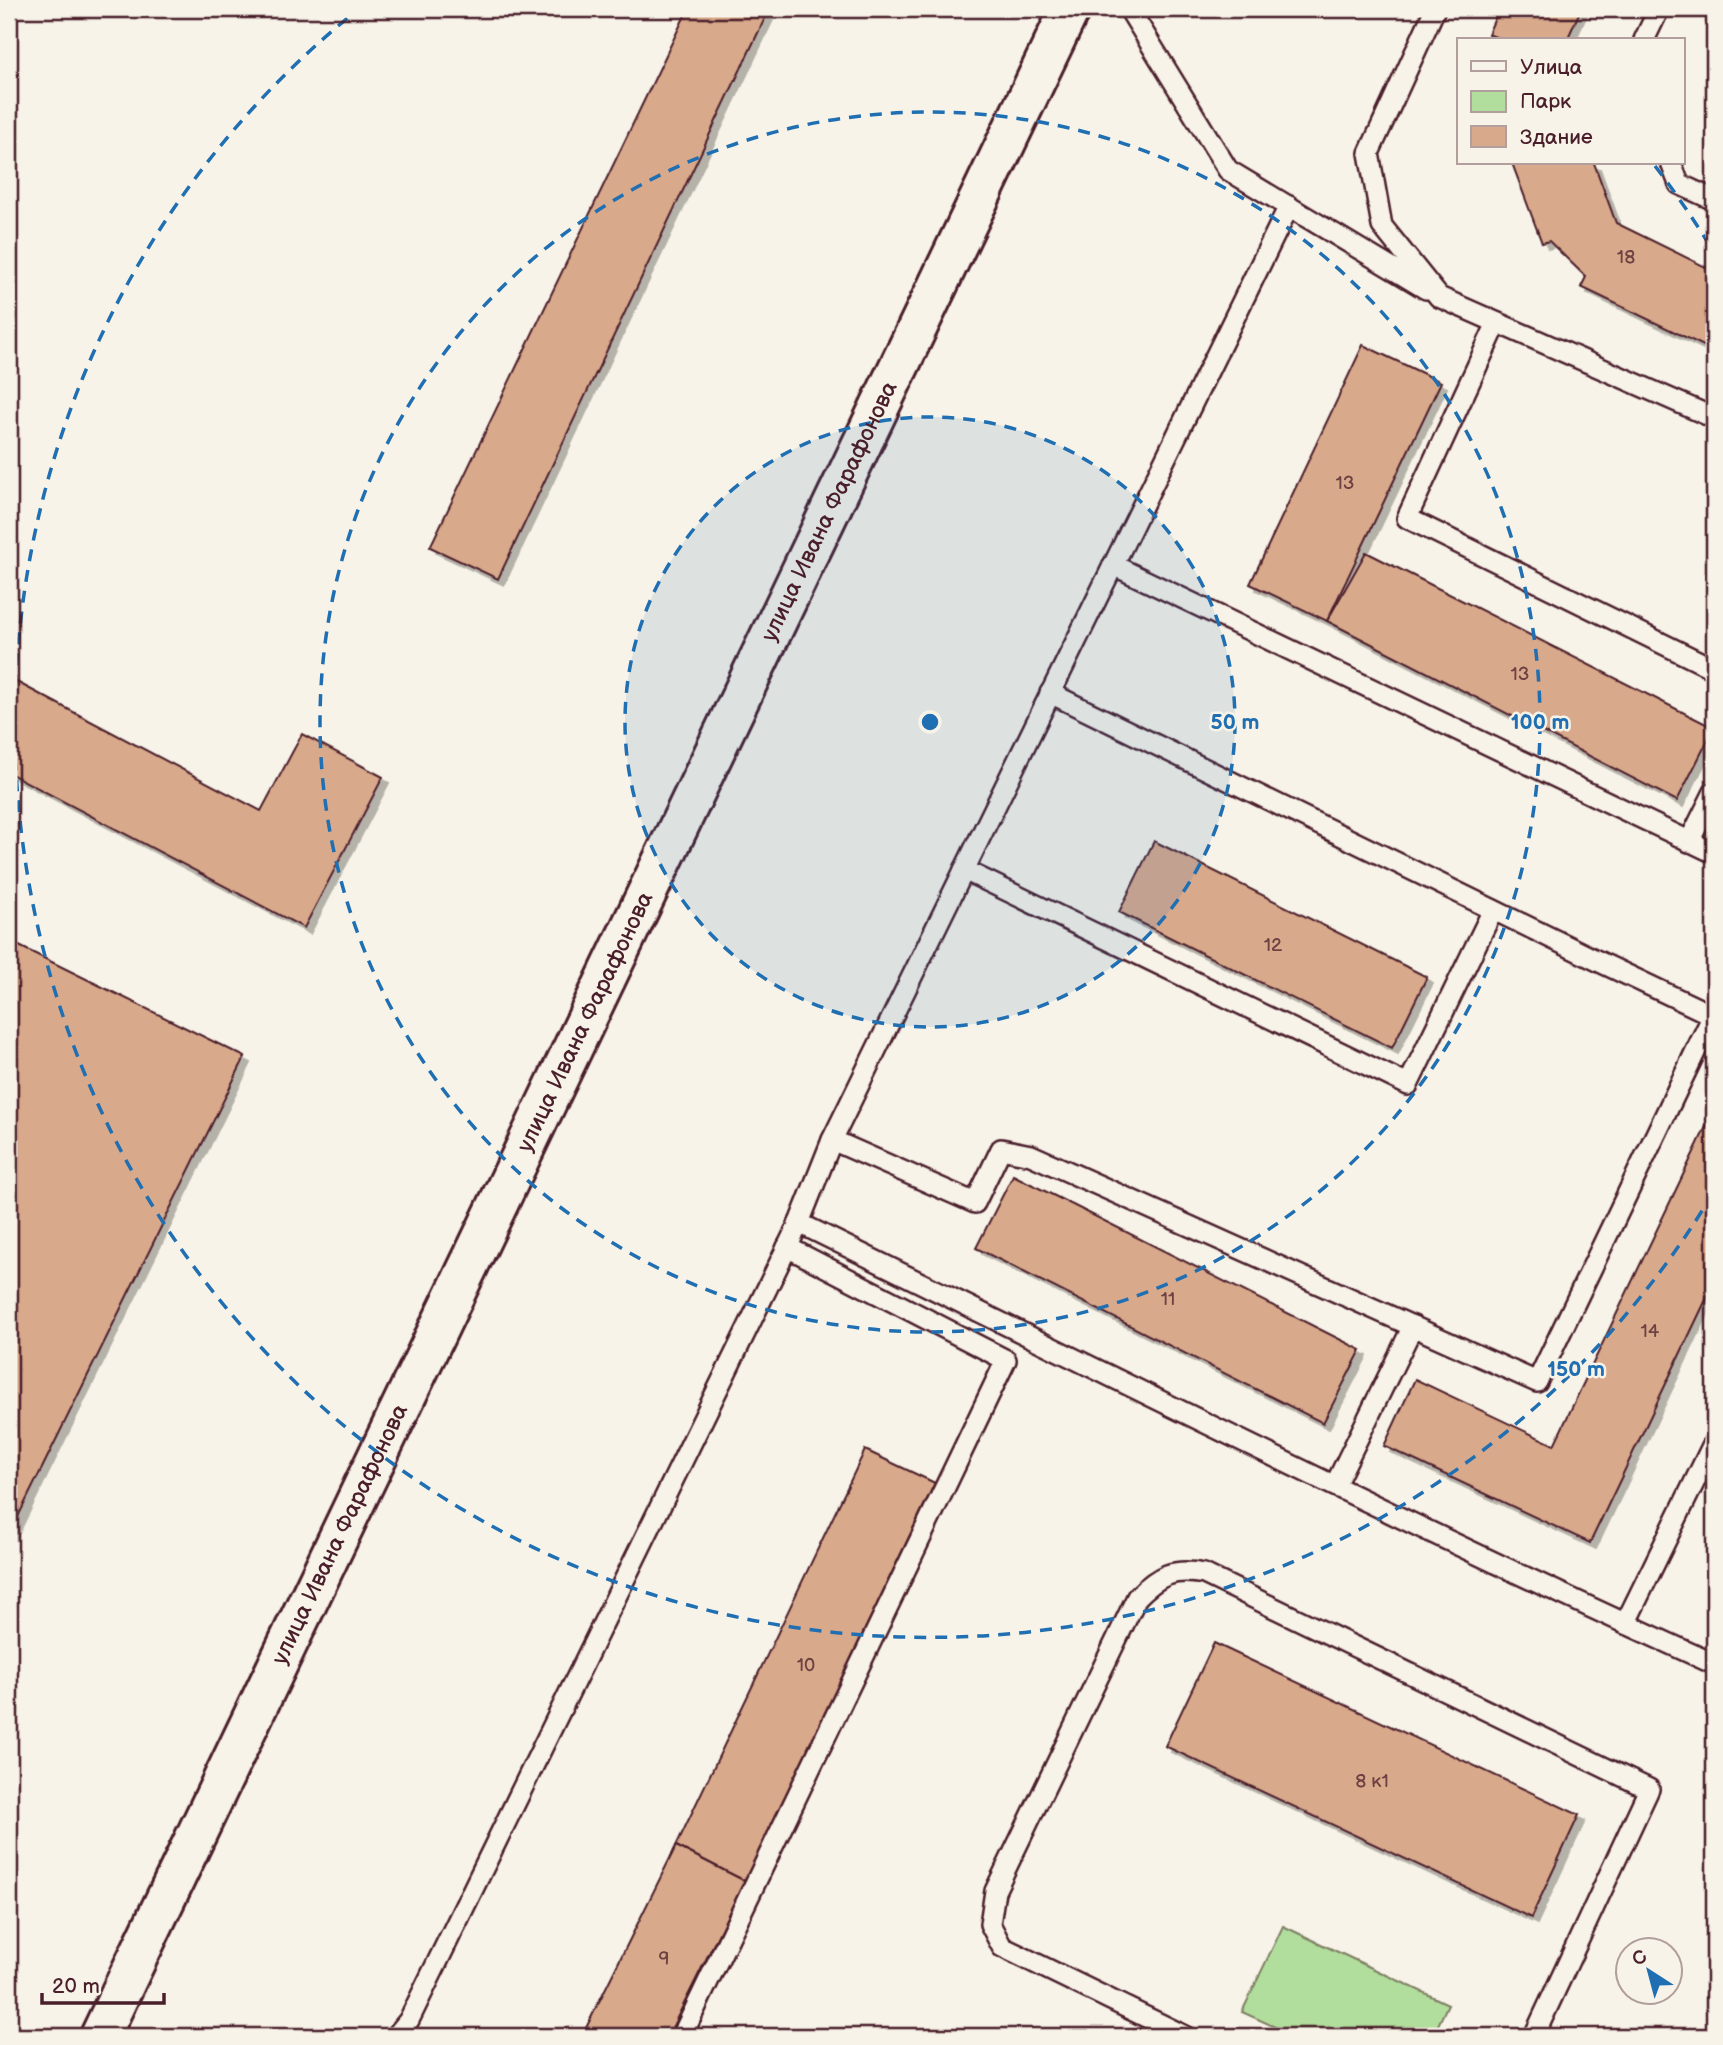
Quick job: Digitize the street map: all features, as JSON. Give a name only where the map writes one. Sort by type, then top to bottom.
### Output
[{"type":"street","name":"улица Ивана Фарафонова","points":[[100,2036],[1070,9]]},
{"type":"lane","points":[[1129,9],[1228,170],[1439,297],[1714,418]]},
{"type":"lane","points":[[1435,9],[1369,153],[1382,226],[1439,297]]},
{"type":"lane","points":[[1645,38],[1659,9]]},
{"type":"lane","points":[[1671,164],[1679,184],[1714,200]]},
{"type":"lane","points":[[396,2036],[409,2020],[799,1223],[832,1140],[1289,206]]},
{"type":"lane","points":[[1497,323],[1406,518],[1714,669]]},
{"type":"lane","points":[[1113,565],[1714,853]]},
{"type":"lane","points":[[832,1140],[975,1203],[1001,1149],[1031,1155],[1537,1382],[1714,1015],[1050,693]]},
{"type":"lane","points":[[1689,842],[1714,792]]},
{"type":"lane","points":[[964,870],[1408,1085],[1493,910]]},
{"type":"lane","points":[[799,1223],[1335,1485],[1714,1664]]},
{"type":"lane","points":[[682,2036],[1006,1360],[787,1247]]},
{"type":"lane","points":[[1335,1485],[1412,1326]]},
{"type":"lane","points":[[1625,1624],[1714,1442]]},
{"type":"lane","points":[[1185,2036],[1002,1947],[990,1924],[995,1891],[1137,1597],[1152,1581],[1187,1570],[1204,1574],[1649,1788],[1534,2036]]},
{"type":"green space","points":[[1283,1926],[1448,2004],[1433,2036],[1295,2036],[1242,2012]]},
{"type":"building","points":[[688,9],[756,9],[767,14],[498,579],[430,547]]},
{"type":"building","points":[[1499,9],[1581,9],[1568,38],[1498,38],[1488,34]]},
{"type":"building","points":[[1512,164],[1594,164],[1616,223],[1714,271],[1714,351],[1581,287],[1586,277],[1549,241],[1542,243]]},
{"type":"building","points":[[1363,345],[1441,382],[1327,621],[1250,584]]},
{"type":"building","points":[[1366,552],[1714,728],[1677,801],[1327,621]]},
{"type":"building","points":[[9,678],[261,811],[302,734],[383,777],[304,928],[9,773]]},
{"type":"building","points":[[1154,841],[1427,977],[1392,1048],[1119,912]]},
{"type":"building","points":[[9,941],[245,1057],[9,1535]]},
{"type":"building","points":[[1714,1110],[1714,1283],[1590,1543],[1384,1446],[1415,1379],[1554,1445]]},
{"type":"building","points":[[1013,1175],[1361,1350],[1323,1423],[976,1248]]},
{"type":"building","points":[[865,1450],[935,1483],[745,1881],[676,1846]]},
{"type":"building","points":[[1214,1643],[1579,1815],[1531,1918],[1165,1746]]},
{"type":"building","points":[[676,1846],[745,1881],[668,2036],[582,2036]]}]
